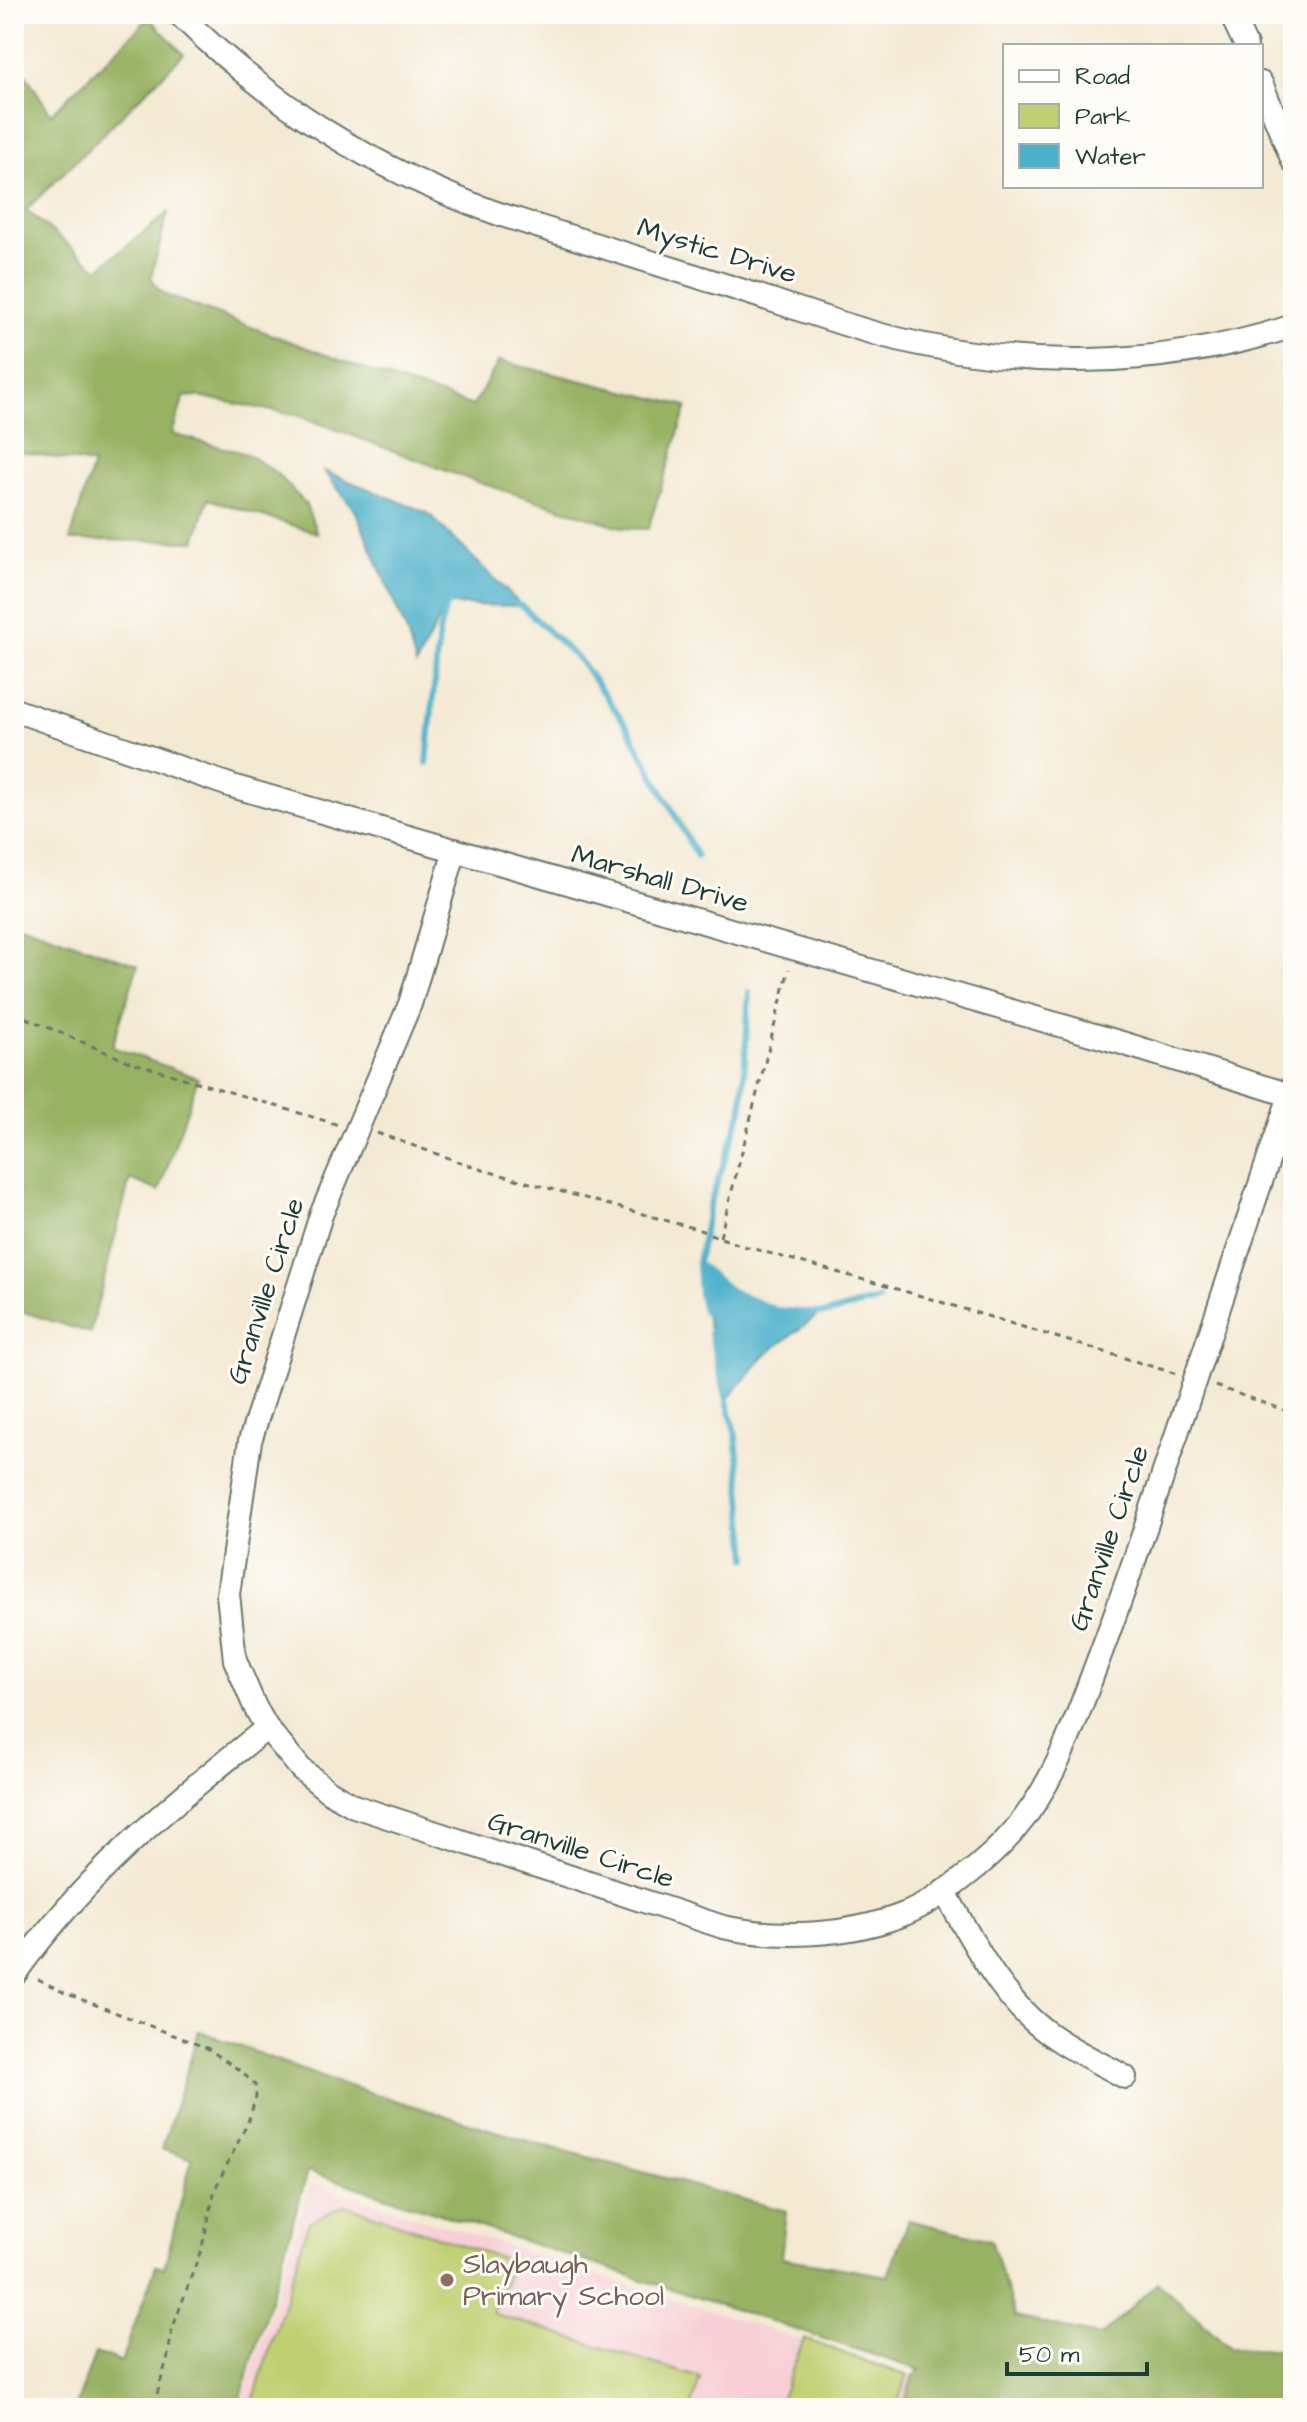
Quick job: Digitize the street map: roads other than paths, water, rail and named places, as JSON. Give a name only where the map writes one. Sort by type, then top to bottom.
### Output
[{"type":"street","name":"Mystic Drive","points":[[179,14],[219,52],[308,122],[370,158],[435,190],[496,213],[883,335],[983,355],[1100,360],[1206,348],[1293,326]]},
{"type":"street","points":[[1231,14],[1245,44]]},
{"type":"street","points":[[1263,88],[1293,161]]},
{"type":"street","name":"Marshall Drive","points":[[14,710],[232,786],[1292,1092]]},
{"type":"street","name":"Granville Circle","points":[[455,850],[410,1004],[349,1126],[250,1441],[228,1594],[235,1660],[267,1728],[301,1769],[328,1791],[354,1806],[723,1927],[789,1936],[900,1916],[944,1891],[989,1856],[1034,1807],[1069,1737],[1124,1591],[1292,1092]]},
{"type":"street","points":[[24,1976],[66,1908],[127,1844],[176,1800],[267,1728]]},
{"type":"street","points":[[944,1891],[1009,1994],[1030,2018],[1065,2044],[1125,2077]]},
{"type":"water","points":[[324,471],[428,513],[522,606],[446,605],[416,665],[407,633],[356,512]]},
{"type":"water","points":[[698,1263],[731,1291],[776,1310],[821,1313],[765,1355],[727,1400],[700,1293]]},
{"type":"waterway","points":[[427,763],[439,633],[446,605],[453,602]]},
{"type":"waterway","points":[[518,605],[580,661],[628,728],[697,856]]},
{"type":"waterway","points":[[704,1311],[698,1263],[708,1209],[742,1110],[749,992]]},
{"type":"waterway","points":[[701,1266],[731,1291],[776,1310],[824,1314],[879,1300]]},
{"type":"waterway","points":[[710,1333],[736,1436],[748,1558]]},
{"type":"place","name":"Slaybaugh Primary School","points":[[447,2280]]}]
